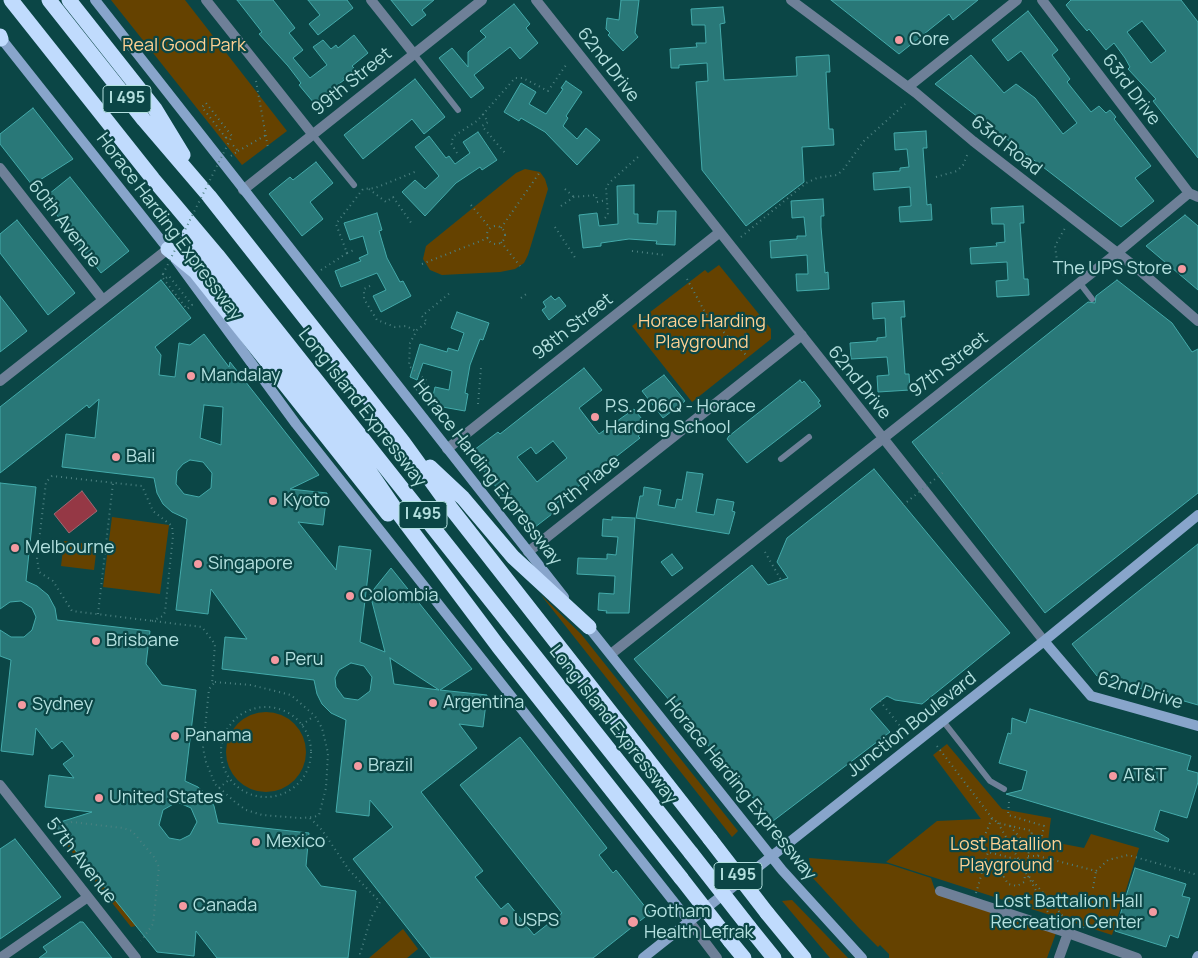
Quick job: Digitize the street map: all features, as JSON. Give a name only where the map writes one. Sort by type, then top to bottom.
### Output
[{"type":"highway","name":"Long Island Expressway","points":[[11,0],[153,179],[217,255],[774,958]]},
{"type":"highway","name":"Long Island Expressway","points":[[49,0],[144,120],[209,196],[403,442],[450,507],[767,913],[800,954],[810,958]]},
{"type":"highway","points":[[69,0],[155,109],[209,196]]},
{"type":"highway","points":[[153,179],[207,262],[334,422],[498,646],[744,958]]},
{"type":"highway","points":[[168,249],[196,272],[455,597],[498,646]]},
{"type":"highway","points":[[403,442],[463,498],[514,557],[589,627]]},
{"type":"main road","name":"Horace Harding Expressway","points":[[95,0],[528,552],[771,857],[862,958]]},
{"type":"main road","name":"Horace Harding Expressway","points":[[0,38],[168,249],[278,400],[689,922]]},
{"type":"main road","name":"Junction Boulevard","points":[[643,958],[1044,641],[1198,515]]},
{"type":"main road","name":"62nd Drive","points":[[1044,641],[1091,696],[1198,726]]},
{"type":"street","points":[[206,0],[312,135]]},
{"type":"street","points":[[371,0],[414,54]]},
{"type":"street","name":"99th Street","points":[[243,190],[482,0]]},
{"type":"street","name":"62nd Drive","points":[[536,0],[1044,641]]},
{"type":"street","name":"63rd Road","points":[[791,0],[908,87],[1117,252],[1198,321]]},
{"type":"street","points":[[908,87],[1017,0]]},
{"type":"street","name":"63rd Drive","points":[[1042,0],[1194,195]]},
{"type":"street","name":"60th Avenue","points":[[0,168],[103,300]]},
{"type":"street","name":"97th Street","points":[[611,654],[1117,252],[1194,195]]},
{"type":"street","name":"98th Street","points":[[447,448],[720,232]]},
{"type":"street","points":[[1,380],[168,249]]},
{"type":"street","name":"97th Place","points":[[528,552],[802,335]]},
{"type":"street","name":"57th Avenue","points":[[2,792],[136,958]]},
{"type":"street","points":[[940,891],[1070,930],[1137,958]]},
{"type":"street","points":[[0,958],[88,897]]},
{"type":"street","name":"Horace Harding Expressway","points":[[689,922],[717,958]]},
{"type":"street","points":[[1060,958],[1070,930]]},
{"type":"lane","points":[[414,54],[458,110]]},
{"type":"lane","points":[[312,135],[354,185]]},
{"type":"lane","points":[[1079,282],[1092,299]]},
{"type":"lane","points":[[781,459],[809,437]]},
{"type":"lane","points":[[943,721],[990,782],[1004,789]]},
{"type":"path","points":[[457,153],[451,142],[454,136],[483,114],[515,78],[523,78],[548,91],[566,64]]},
{"type":"path","points":[[256,81],[268,148]]},
{"type":"path","points":[[168,277],[192,304],[187,309],[162,277],[232,136],[206,103],[202,107],[226,138],[228,136]]},
{"type":"path","points":[[741,237],[806,183],[817,178],[837,175],[843,170],[864,141],[905,104]]},
{"type":"path","points":[[483,114],[488,122],[482,126],[505,153]]},
{"type":"path","points":[[230,157],[266,135]]},
{"type":"path","points":[[232,144],[238,151]]},
{"type":"path","points":[[936,177],[957,171],[968,153]]},
{"type":"path","points":[[605,218],[608,215],[606,188],[609,183],[639,156]]},
{"type":"path","points":[[367,187],[374,188],[417,171]]},
{"type":"path","points":[[501,228],[540,172]]},
{"type":"path","points":[[367,187],[386,202],[392,197],[412,224]]},
{"type":"path","points":[[347,253],[336,224],[367,187]]},
{"type":"path","points":[[565,189],[574,197]]},
{"type":"path","points":[[561,206],[574,197],[596,195],[596,202],[607,200]]},
{"type":"path","points":[[472,205],[490,228]]},
{"type":"path","points":[[495,226],[501,228],[504,234],[501,242],[493,243],[488,238],[487,234],[490,228],[495,226]]},
{"type":"path","points":[[555,227],[576,259]]},
{"type":"path","points":[[1064,275],[1058,268],[1054,246],[1065,228]]},
{"type":"path","points":[[422,264],[488,238]]},
{"type":"path","points":[[501,242],[520,266]]},
{"type":"path","points":[[319,271],[356,249]]},
{"type":"path","points":[[632,251],[664,254]]},
{"type":"path","points":[[687,279],[706,314],[748,357]]},
{"type":"path","points":[[370,286],[364,289],[364,299],[377,320],[395,327],[406,326],[416,331]]},
{"type":"path","points":[[414,392],[427,381],[413,372],[408,361],[410,343],[416,331],[427,322],[422,316],[451,292]]},
{"type":"path","points":[[521,298],[529,292]]},
{"type":"path","points":[[478,404],[481,368]]},
{"type":"path","points":[[903,506],[946,471]]},
{"type":"path","points":[[152,621],[158,619],[165,612],[174,530],[172,526],[153,511],[142,486],[58,476],[48,479],[46,482],[39,539],[37,567],[39,572],[54,581],[72,611],[152,621],[199,626],[208,632],[215,644],[212,684],[203,748],[206,762],[219,788],[235,802],[254,812],[276,816],[310,818],[319,815],[322,808],[328,764],[326,740],[315,716],[291,695],[251,685],[215,682],[212,684]]},
{"type":"path","points":[[98,614],[113,483]]},
{"type":"path","points":[[765,552],[781,580]]},
{"type":"path","points":[[880,701],[904,730]]},
{"type":"path","points":[[258,707],[273,707],[287,712],[302,725],[307,733],[311,748],[310,763],[304,777],[293,788],[280,795],[266,797],[251,795],[238,788],[230,779],[222,763],[220,748],[224,733],[232,721],[244,712],[258,707]]},
{"type":"path","points":[[302,725],[315,716]]},
{"type":"path","points":[[937,746],[992,818],[998,823],[1019,860]]},
{"type":"path","points":[[219,788],[230,779]]},
{"type":"path","points":[[1009,802],[1008,815],[1044,826],[1038,856]]},
{"type":"path","points":[[310,818],[322,830],[344,864],[380,902],[371,918],[360,954],[361,958]]},
{"type":"path","points":[[980,847],[992,818]]},
{"type":"path","points":[[53,831],[72,822],[124,828],[132,831],[154,857],[159,867],[152,924],[141,941]]},
{"type":"path","points":[[998,823],[1032,831],[1024,882],[1017,886],[1008,884],[1004,878],[1010,858]]},
{"type":"path","points":[[1010,826],[1029,848]]},
{"type":"path","points":[[962,850],[980,847],[988,852],[1027,862]]},
{"type":"path","points":[[975,896],[988,852]]},
{"type":"path","points":[[1093,888],[1096,872],[1108,860],[1128,855],[1198,875]]},
{"type":"path","points":[[1028,856],[1038,856],[1096,872]]},
{"type":"path","points":[[1026,872],[1052,920]]},
{"type":"path","points":[[1026,872],[1070,930]]},
{"type":"path","points":[[1082,930],[1088,915]]},
{"type":"green space","name":"Real Good Park","points":[[111,0],[185,0],[287,131],[242,165]]},
{"type":"green space","points":[[525,169],[540,172],[545,179],[548,189],[524,263],[515,269],[500,272],[442,275],[430,270],[423,259],[426,246],[516,173]]},
{"type":"green space","name":"Horace Harding Playground","points":[[719,265],[771,329],[771,339],[692,402],[632,326],[705,270],[708,273]]},
{"type":"green space","points":[[112,517],[169,525],[160,594],[103,587]]},
{"type":"green space","points":[[64,541],[97,545],[94,570],[61,566]]},
{"type":"green space","points":[[541,595],[581,634],[738,831],[732,837]]},
{"type":"green space","points":[[266,712],[281,715],[294,724],[303,737],[306,752],[303,767],[294,780],[281,789],[266,792],[251,789],[238,780],[229,767],[226,752],[229,737],[238,724],[251,715]]},
{"type":"green space","name":"Lost Batallion Playground","points":[[947,744],[1002,809],[1051,818],[1048,841],[1084,848],[1091,834],[1139,848],[1112,935],[886,862],[937,821],[981,819],[933,755]]},
{"type":"green space","points":[[72,837],[136,926],[131,927],[65,843],[65,840]]},
{"type":"green space","points":[[809,858],[888,864],[931,878],[936,893],[1056,933],[1047,958],[889,958],[889,954],[880,945],[878,947],[858,927],[812,877]]},
{"type":"green space","points":[[792,900],[848,958],[830,958],[782,901]]},
{"type":"green space","points":[[403,929],[418,949],[407,958],[369,958]]},
{"type":"shaded area","points":[[82,491],[97,511],[69,533],[54,514]]},
{"type":"building","points":[[237,0],[273,0],[295,28],[289,33],[303,50],[293,58],[310,78],[327,65],[313,47],[323,40],[331,49],[336,45],[338,48],[354,35],[368,53],[352,66],[355,69],[343,78],[344,80],[314,103],[299,85],[301,83],[288,66],[259,34],[262,32]]},
{"type":"building","points":[[308,0],[347,0],[353,8],[318,35],[309,24],[320,15]]},
{"type":"building","points":[[391,0],[434,0],[422,10],[426,15],[412,26]]},
{"type":"building","points":[[621,0],[639,0],[635,33],[638,37],[623,51],[608,35],[610,33],[606,29],[607,18],[619,20]]},
{"type":"building","name":"Core","points":[[831,0],[978,0],[953,20],[949,14],[899,54]]},
{"type":"building","points":[[1071,0],[1181,0],[1198,22],[1198,158],[1153,101],[1156,99],[1128,69],[1130,67],[1114,43],[1106,50],[1089,29],[1087,31],[1066,5]],"holes":[[[1142,21],[1166,51],[1151,63],[1127,32]]]},
{"type":"building","points":[[514,4],[530,24],[526,28],[538,43],[520,59],[510,47],[474,75],[484,88],[471,98],[439,58],[452,48],[468,67],[468,52],[486,37],[480,31]]},
{"type":"building","points":[[723,7],[725,23],[720,24],[724,80],[797,76],[796,57],[829,55],[830,72],[826,72],[829,129],[833,129],[834,145],[802,147],[804,182],[746,226],[702,170],[696,82],[708,81],[707,63],[679,65],[679,68],[671,68],[670,49],[697,47],[696,43],[706,43],[705,25],[692,25],[691,9]]},
{"type":"building","points":[[1028,11],[1058,50],[1052,55],[1070,79],[1067,82],[1091,112],[1099,106],[1106,113],[1110,110],[1116,117],[1114,119],[1151,166],[1135,178],[1154,201],[1121,227],[935,84],[971,55],[1004,93],[1016,84],[1035,98],[1063,134],[1077,123],[1021,51],[1008,61],[992,40]]},
{"type":"building","points":[[415,79],[445,117],[424,134],[412,119],[363,159],[344,135]]},
{"type":"building","points":[[566,81],[582,92],[566,116],[568,118],[563,126],[577,139],[586,128],[600,140],[577,165],[545,132],[521,118],[519,121],[504,112],[521,83],[536,92],[529,104],[546,114],[563,89],[561,88]]},
{"type":"building","points":[[33,108],[73,159],[32,185],[0,144],[0,134]]},
{"type":"building","points":[[926,131],[927,148],[923,148],[927,205],[931,204],[932,220],[900,222],[899,207],[911,206],[910,187],[874,190],[873,173],[900,171],[900,168],[909,167],[907,149],[895,150],[894,133]]},
{"type":"building","points":[[478,132],[497,160],[482,170],[480,167],[456,183],[425,216],[402,192],[415,180],[425,189],[439,176],[415,147],[429,136],[446,158],[449,156],[455,164],[470,153],[463,142]]},
{"type":"building","points":[[316,162],[333,183],[310,202],[323,219],[302,236],[269,194],[290,177],[293,180]]},
{"type":"building","points":[[70,177],[129,251],[101,273],[44,198]]},
{"type":"building","points":[[634,185],[634,214],[638,214],[638,223],[657,224],[658,211],[676,211],[675,245],[656,244],[657,241],[629,239],[583,248],[579,215],[597,213],[599,226],[618,224],[617,186]]},
{"type":"building","points":[[823,199],[824,216],[821,216],[821,227],[825,273],[828,272],[829,289],[797,291],[796,274],[808,274],[807,255],[771,258],[770,241],[797,239],[797,236],[806,236],[804,217],[792,218],[791,201]]},
{"type":"building","points":[[1023,206],[1024,223],[1020,223],[1024,279],[1028,279],[1029,295],[997,297],[996,281],[1008,280],[1007,262],[971,264],[970,248],[997,246],[996,243],[1005,242],[1004,224],[992,224],[991,208]]},
{"type":"building","points":[[377,213],[382,230],[379,231],[387,258],[400,282],[403,281],[411,296],[381,312],[373,296],[386,290],[377,273],[341,287],[335,271],[361,261],[359,258],[368,254],[363,236],[350,240],[344,223]]},
{"type":"building","points":[[1185,215],[1198,226],[1198,290],[1146,246]]},
{"type":"building","points":[[17,220],[75,293],[48,315],[0,253],[0,234]]},
{"type":"building","points":[[161,280],[191,318],[155,347],[161,355],[159,375],[175,377],[179,343],[190,345],[204,334],[229,367],[230,362],[319,475],[290,489],[327,493],[323,525],[298,522],[336,570],[339,546],[371,550],[360,642],[385,652],[370,594],[391,568],[472,669],[440,690],[487,695],[483,727],[459,724],[477,748],[421,792],[483,871],[475,877],[501,909],[508,903],[534,935],[562,913],[460,785],[520,737],[607,848],[599,855],[613,873],[616,870],[650,913],[593,958],[431,958],[353,859],[393,827],[370,800],[369,816],[336,812],[346,720],[331,713],[322,704],[317,694],[314,680],[222,669],[225,637],[247,639],[211,589],[208,614],[176,610],[187,519],[172,512],[163,504],[157,493],[154,478],[62,467],[66,434],[95,438],[99,399],[89,408],[87,405],[0,473],[0,407]],"holes":[[[204,405],[223,407],[221,445],[200,438]],[[190,460],[203,462],[212,473],[211,488],[199,497],[184,494],[176,484],[177,471]],[[390,658],[439,690],[394,684]],[[351,663],[364,666],[372,677],[370,691],[358,700],[344,698],[336,687],[335,678],[339,670]]]},
{"type":"building","points":[[1117,280],[1172,323],[1192,352],[1198,349],[1198,493],[1045,613],[912,442],[1088,302],[1095,303],[1096,296]]},
{"type":"building","points":[[0,296],[27,331],[0,352]]},
{"type":"building","points":[[551,296],[555,300],[559,297],[566,306],[549,320],[542,310],[546,307],[543,302]]},
{"type":"building","points":[[904,301],[905,317],[901,317],[905,374],[909,374],[910,390],[878,392],[877,376],[889,375],[887,357],[851,359],[850,343],[877,341],[877,338],[886,337],[885,318],[873,319],[872,303]]},
{"type":"building","points":[[457,312],[489,323],[483,340],[480,339],[470,365],[465,393],[468,394],[465,411],[431,405],[435,387],[449,390],[452,371],[423,363],[417,380],[410,377],[420,344],[447,352],[448,348],[458,351],[464,333],[451,328]]},
{"type":"building","points":[[584,368],[602,390],[579,408],[599,434],[634,409],[649,428],[638,436],[640,438],[548,510],[552,514],[530,531],[470,453],[498,432],[500,434]],"holes":[[[553,441],[567,458],[537,482],[517,457],[531,447],[536,454]]]},
{"type":"building","points":[[664,375],[685,401],[663,418],[642,391]]},
{"type":"building","points":[[800,380],[802,383],[804,381],[820,401],[818,402],[821,406],[747,463],[727,439]]},
{"type":"building","points":[[874,469],[1010,633],[922,704],[895,700],[887,696],[880,701],[870,709],[890,732],[773,821],[634,659],[752,565],[768,585],[788,578],[777,562],[787,538]]},
{"type":"building","points":[[687,472],[703,474],[696,512],[714,515],[717,499],[734,502],[732,511],[735,512],[729,534],[636,518],[640,496],[643,496],[644,487],[661,490],[658,505],[675,508],[677,499],[682,500]]},
{"type":"building","points":[[0,483],[36,487],[26,581],[37,586],[48,595],[55,608],[57,620],[150,631],[146,664],[162,685],[196,690],[185,781],[198,787],[209,797],[214,806],[218,823],[309,833],[306,866],[321,886],[356,891],[348,958],[217,958],[196,931],[194,956],[157,952],[54,824],[92,812],[45,807],[49,775],[74,778],[63,764],[74,756],[62,741],[52,749],[36,728],[33,755],[1,751],[11,660],[0,656],[0,630],[11,637],[24,637],[32,630],[36,617],[32,608],[21,601],[10,602],[0,609]],"holes":[[[177,802],[191,808],[197,822],[190,835],[180,840],[169,838],[159,825],[163,810]]]},
{"type":"building","points":[[612,517],[635,518],[629,613],[606,613],[607,611],[598,610],[599,593],[614,594],[615,576],[577,574],[578,558],[607,559],[607,554],[616,555],[618,537],[602,536],[603,519],[612,520]]},
{"type":"building","points":[[1198,544],[1198,705],[1097,676],[1072,644]]},
{"type":"building","points":[[672,554],[683,568],[672,576],[661,562]]},
{"type":"building","name":"AT&T","points":[[1030,709],[1191,756],[1187,770],[1198,773],[1198,782],[1187,818],[1160,810],[1154,830],[1169,839],[1168,842],[1006,794],[1022,790],[1027,771],[999,763],[1008,733],[1011,734],[1012,718],[1026,723]]},
{"type":"building","points":[[15,839],[61,897],[0,939],[0,849]]},
{"type":"building","name":"Lost Battalion Hall Recreation Center","points":[[1135,868],[1186,884],[1182,896],[1190,898],[1178,938],[1170,935],[1166,947],[1115,931]]},
{"type":"building","points":[[80,922],[83,922],[112,958],[39,958],[47,952],[43,947]]},
{"type":"place","name":"Core","points":[[899,40]]},
{"type":"place","name":"The UPS Store","points":[[1182,269]]},
{"type":"place","name":"Mandalay","points":[[191,376]]},
{"type":"place","name":"P.S. 206Q - Horace Harding School","points":[[595,417]]},
{"type":"place","name":"Bali","points":[[116,457]]},
{"type":"place","name":"Kyoto","points":[[273,501]]},
{"type":"place","name":"Melbourne","points":[[15,548]]},
{"type":"place","name":"Singapore","points":[[198,564]]},
{"type":"place","name":"Colombia","points":[[350,596]]},
{"type":"place","name":"Brisbane","points":[[96,641]]},
{"type":"place","name":"Peru","points":[[275,660]]},
{"type":"place","name":"Argentina","points":[[433,703]]},
{"type":"place","name":"Sydney","points":[[22,705]]},
{"type":"place","name":"Panama","points":[[175,736]]},
{"type":"place","name":"Brazil","points":[[358,766]]},
{"type":"place","name":"AT&T","points":[[1113,776]]},
{"type":"place","name":"United States","points":[[99,798]]},
{"type":"place","name":"Mexico","points":[[256,842]]},
{"type":"place","name":"Canada","points":[[183,906]]},
{"type":"place","name":"Lost Battalion Hall Recreation Center","points":[[1153,912]]},
{"type":"place","name":"USPS","points":[[504,921]]},
{"type":"place","name":"Gotham Health Lefrak","points":[[633,922]]}]
